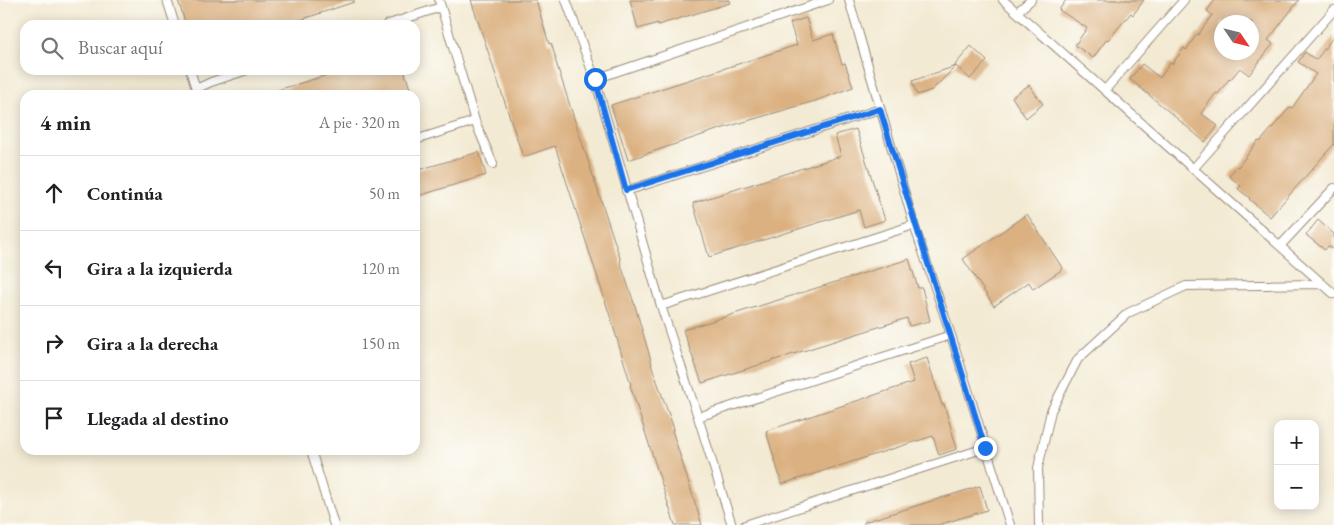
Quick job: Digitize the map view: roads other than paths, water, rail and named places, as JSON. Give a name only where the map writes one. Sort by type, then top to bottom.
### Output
[{"type":"lane","points":[[167,0],[173,20]]},
{"type":"lane","points":[[566,0],[595,79],[661,306],[732,525]]},
{"type":"lane","points":[[595,79],[828,0]]},
{"type":"lane","points":[[849,0],[914,224],[951,335],[1010,525]]},
{"type":"lane","points":[[1003,0],[1334,294]]},
{"type":"lane","points":[[1017,12],[1031,0]]},
{"type":"lane","points":[[1105,90],[1184,0]]},
{"type":"lane","points":[[399,20],[440,4],[475,121],[492,164]]},
{"type":"lane","points":[[1193,169],[1334,10]]},
{"type":"lane","points":[[192,75],[196,90]]},
{"type":"lane","points":[[200,90],[211,82],[232,75]]},
{"type":"lane","points":[[626,190],[880,109]]},
{"type":"lane","points":[[420,138],[475,121]]},
{"type":"lane","points":[[1280,246],[1334,188]]},
{"type":"lane","points":[[661,306],[914,224]]},
{"type":"lane","points":[[1039,525],[1038,468],[1051,411],[1078,359],[1128,313],[1186,286],[1323,284]]},
{"type":"lane","points":[[698,416],[951,335]]},
{"type":"lane","points":[[745,525],[985,448]]},
{"type":"lane","points":[[312,455],[334,525]]}]
